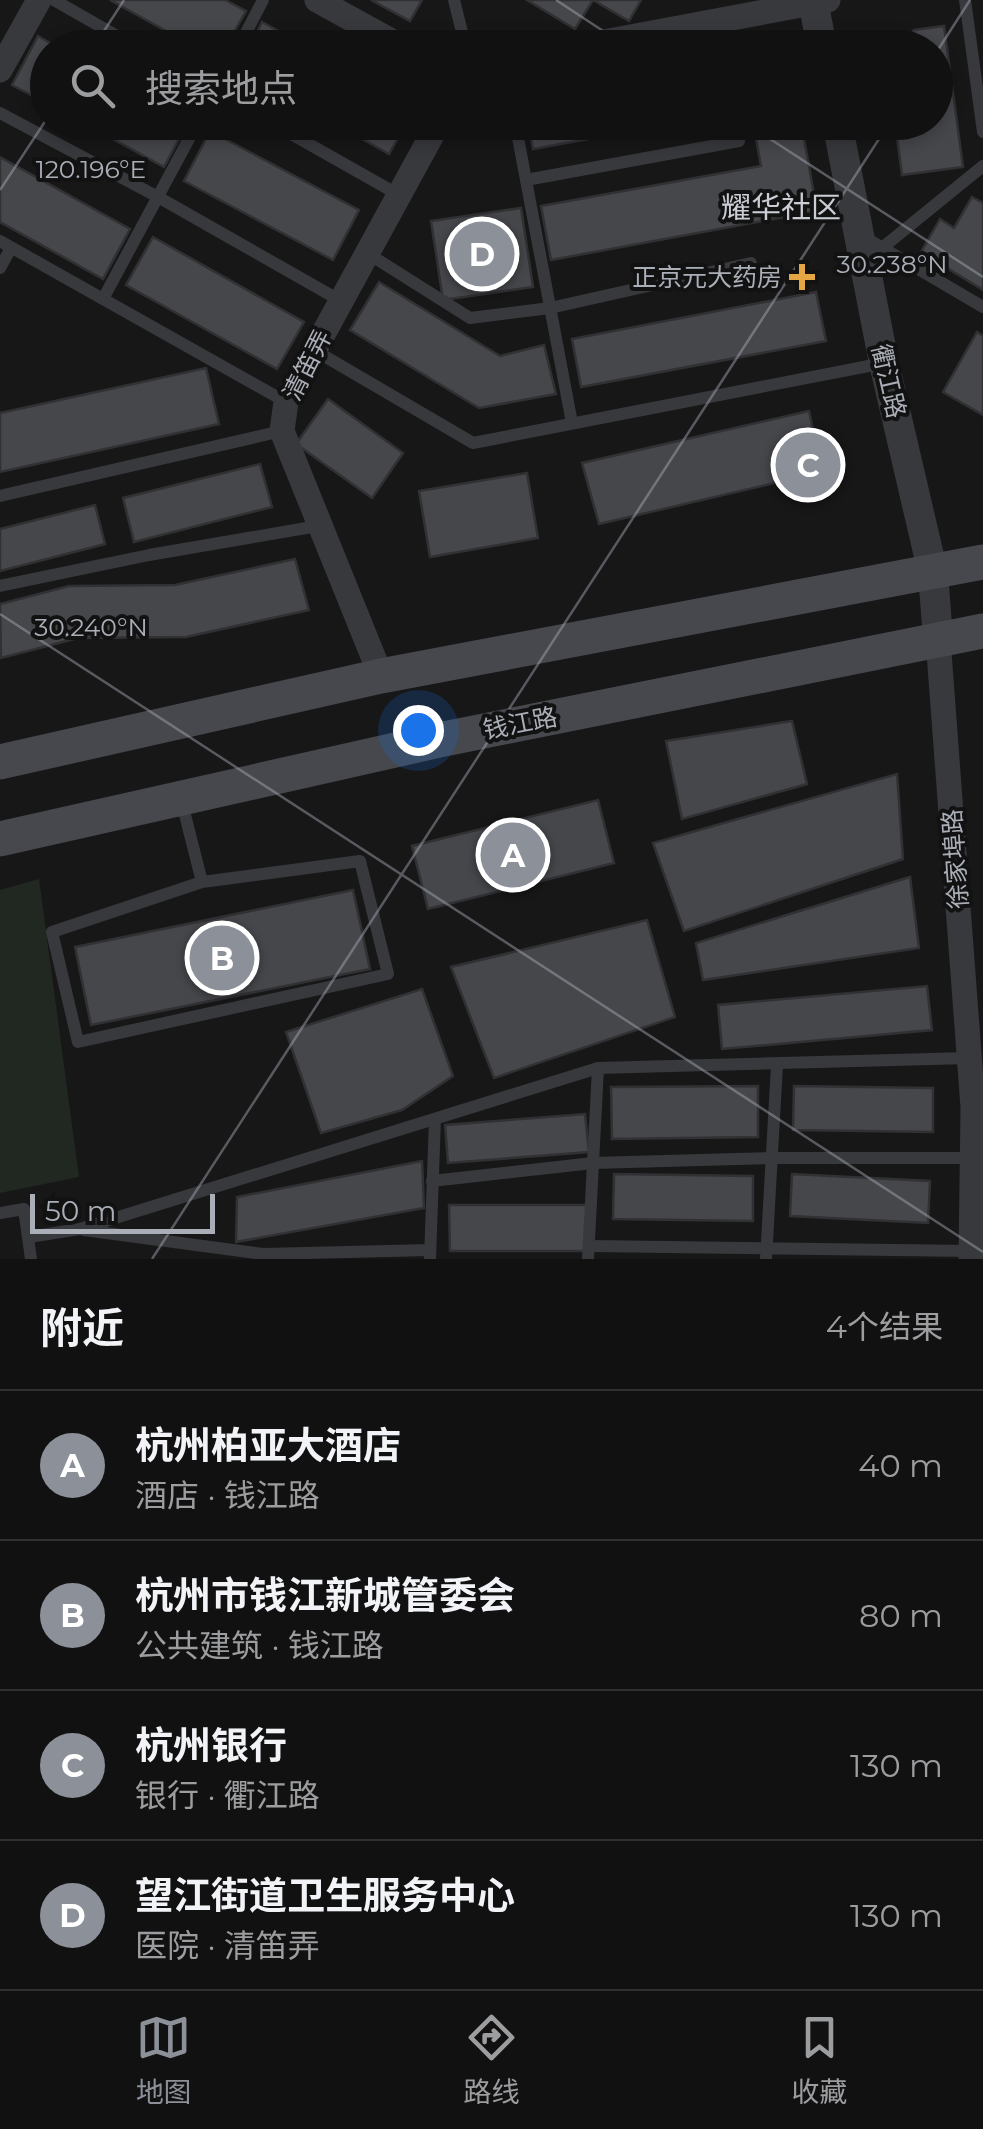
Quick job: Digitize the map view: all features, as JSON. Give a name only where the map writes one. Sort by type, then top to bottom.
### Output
[{"type":"main road","points":[[3,758],[381,676],[983,562]]},
{"type":"main road","name":"钱江路","points":[[0,839],[444,739],[983,631]]},
{"type":"street","points":[[0,70],[39,0]]},
{"type":"street","points":[[316,0],[371,30]]},
{"type":"street","points":[[666,30],[818,1],[820,30]]},
{"type":"street","name":"清笛弄","points":[[381,676],[282,431],[286,402],[429,140]]},
{"type":"street","name":"衢江路","points":[[842,140],[870,241],[884,362],[933,573],[938,640]]},
{"type":"street","name":"徐家埠路","points":[[938,640],[972,955],[969,1058],[977,1224],[971,1255]]},
{"type":"lane","points":[[54,0],[106,30]]},
{"type":"lane","points":[[247,30],[263,0]]},
{"type":"lane","points":[[454,0],[462,30]]},
{"type":"lane","points":[[965,0],[977,52],[983,132]]},
{"type":"lane","points":[[0,114],[30,130]]},
{"type":"lane","points":[[49,140],[341,301]]},
{"type":"lane","points":[[103,299],[188,140]]},
{"type":"lane","points":[[302,140],[399,195]]},
{"type":"lane","points":[[518,140],[572,424]]},
{"type":"lane","points":[[526,180],[739,141]]},
{"type":"lane","points":[[983,166],[870,241],[983,307]]},
{"type":"lane","points":[[0,268],[6,245],[286,402]]},
{"type":"lane","points":[[367,253],[470,318],[550,308],[751,264]]},
{"type":"lane","points":[[313,350],[472,442],[884,362]]},
{"type":"lane","points":[[0,496],[282,431]]},
{"type":"lane","points":[[0,586],[318,526]]},
{"type":"lane","points":[[181,796],[202,882]]},
{"type":"lane","points":[[360,862],[388,974],[78,1042],[52,932],[202,882],[360,862]]},
{"type":"lane","points":[[30,1237],[80,1230],[598,1068],[969,1058]]},
{"type":"lane","points":[[766,1253],[777,1065]]},
{"type":"lane","points":[[598,1068],[589,1253],[971,1255]]},
{"type":"lane","points":[[80,1230],[263,1256],[430,1254],[435,1118]]},
{"type":"lane","points":[[432,1180],[594,1163],[972,1158]]},
{"type":"lane","points":[[0,1213],[24,1209],[31,1259]]},
{"type":"shaded area","points":[[39,879],[79,1177],[0,1193],[0,890]]},
{"type":"building","points":[[110,0],[225,0],[246,11],[235,30],[164,30]]},
{"type":"building","points":[[371,0],[422,0],[410,21]]},
{"type":"building","points":[[527,0],[593,0],[575,29]]},
{"type":"building","points":[[593,0],[641,0],[629,21]]},
{"type":"building","points":[[262,22],[277,30],[258,30]]},
{"type":"building","points":[[30,51],[30,94],[12,85]]},
{"type":"building","points":[[953,93],[963,167],[902,175],[897,140],[953,140]]},
{"type":"building","points":[[115,140],[178,140],[164,167]]},
{"type":"building","points":[[205,140],[227,140],[359,210],[333,260],[184,181]]},
{"type":"building","points":[[364,140],[397,140],[389,154]]},
{"type":"building","points":[[531,140],[583,140],[533,149]]},
{"type":"building","points":[[756,140],[804,140],[817,211],[551,260],[541,206],[761,166]]},
{"type":"building","points":[[0,157],[130,229],[103,279],[0,222]]},
{"type":"building","points":[[972,197],[983,203],[983,290],[921,252],[940,219],[954,228]]},
{"type":"building","points":[[521,208],[533,287],[443,300],[431,221]]},
{"type":"building","points":[[153,237],[304,322],[277,369],[126,285]]},
{"type":"building","points":[[379,282],[500,356],[544,345],[556,394],[479,408],[350,330]]},
{"type":"building","points":[[816,292],[826,341],[581,387],[572,339]]},
{"type":"building","points":[[977,332],[983,336],[983,415],[943,392]]},
{"type":"building","points":[[206,368],[219,424],[0,472],[0,413]]},
{"type":"building","points":[[328,399],[403,453],[372,498],[296,444]]},
{"type":"building","points":[[809,411],[822,472],[599,524],[582,463]]},
{"type":"building","points":[[260,464],[272,507],[134,542],[123,498]]},
{"type":"building","points":[[527,473],[538,538],[430,557],[419,491]]},
{"type":"building","points":[[95,505],[105,544],[0,571],[0,529]]},
{"type":"building","points":[[295,559],[309,610],[186,637],[78,638],[1,658],[0,604],[69,586],[175,585]]},
{"type":"building","points":[[792,721],[807,784],[682,819],[666,741]]},
{"type":"building","points":[[897,774],[903,859],[684,931],[653,843]]},
{"type":"building","points":[[598,800],[614,863],[428,909],[412,846]]},
{"type":"building","points":[[910,877],[919,948],[703,980],[696,943]]},
{"type":"building","points":[[353,890],[370,969],[91,1025],[75,947]]},
{"type":"building","points":[[647,920],[675,1017],[494,1078],[451,967]]},
{"type":"building","points":[[927,986],[932,1030],[722,1049],[718,1005]]},
{"type":"building","points":[[422,989],[453,1076],[402,1110],[321,1133],[286,1032]]},
{"type":"building","points":[[758,1086],[758,1137],[612,1139],[611,1087]]},
{"type":"building","points":[[794,1086],[933,1088],[933,1132],[793,1130]]},
{"type":"building","points":[[585,1114],[589,1152],[448,1163],[445,1125]]},
{"type":"building","points":[[422,1161],[424,1208],[236,1242],[237,1197]]},
{"type":"building","points":[[614,1174],[753,1176],[753,1221],[613,1219]]},
{"type":"building","points":[[792,1174],[930,1181],[928,1223],[790,1216]]},
{"type":"building","points":[[449,1205],[587,1205],[588,1251],[450,1251]]},
{"type":"place","name":"望江街道卫生服务中心","points":[[482,254]]},
{"type":"place","name":"正京元大药房","points":[[802,277]]},
{"type":"place","name":"杭州银行","points":[[808,465]]},
{"type":"place","name":"杭州柏亚大酒店","points":[[513,855]]},
{"type":"place","name":"杭州市钱江新城管委会","points":[[222,958]]},
{"type":"district","name":"耀华社区","points":[[781,208]]}]
